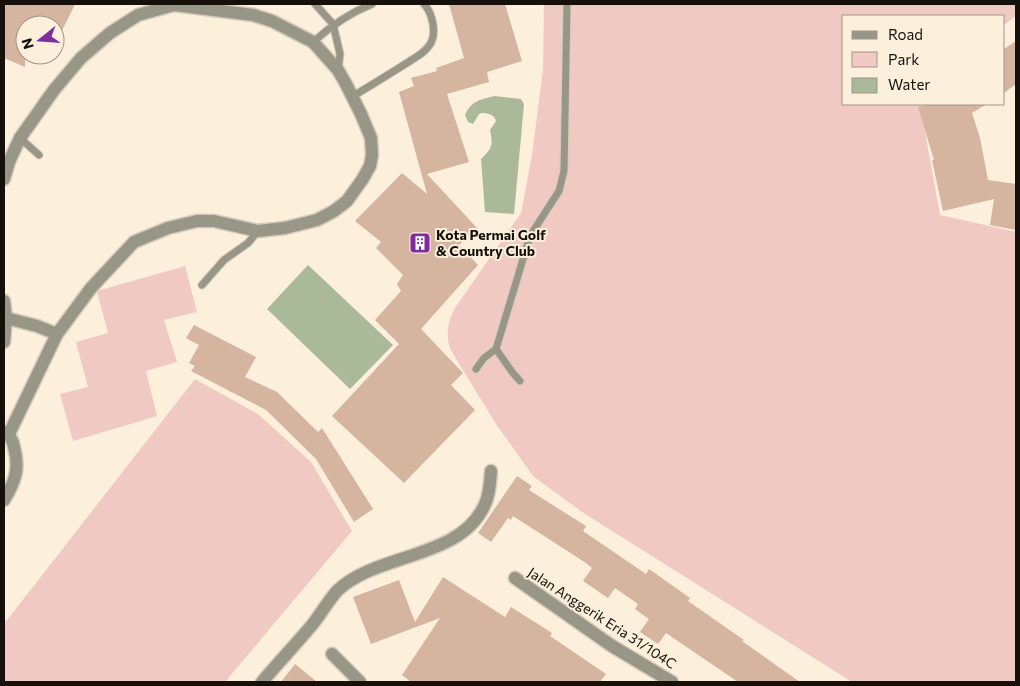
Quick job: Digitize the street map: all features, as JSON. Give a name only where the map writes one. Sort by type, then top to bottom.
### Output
[{"type":"street","points":[[4,180],[9,162],[20,138],[54,90],[81,58],[110,33],[138,15],[174,4],[253,15],[272,21],[313,42],[338,70],[354,96],[371,138],[372,155],[370,166],[362,180],[347,201],[317,220],[291,227],[258,231],[214,221],[196,221],[168,228],[134,242],[91,288],[57,334],[6,433],[14,445],[18,464],[13,485],[4,500]]},
{"type":"street","points":[[4,301],[6,318],[4,342]]},
{"type":"street","points":[[6,318],[37,326],[57,334]]},
{"type":"street","points":[[262,682],[313,624],[337,591],[362,573],[426,551],[447,542],[468,528],[485,505],[489,492],[491,471]]},
{"type":"street","name":"Jalan Anggerik Eria 31/104C","points":[[515,578],[612,646],[672,682]]},
{"type":"street","points":[[332,654],[360,682]]},
{"type":"lane","points":[[206,8],[218,4]]},
{"type":"lane","points":[[315,4],[333,24],[340,54],[338,70]]},
{"type":"lane","points":[[313,42],[346,15],[372,4]]},
{"type":"lane","points":[[354,96],[429,47],[433,38],[433,25],[427,7],[424,4]]},
{"type":"lane","points":[[476,369],[484,358],[496,349],[530,236],[558,191],[564,170],[567,4]]},
{"type":"lane","points":[[20,138],[39,155]]},
{"type":"lane","points":[[202,285],[224,260],[248,243],[258,231]]},
{"type":"lane","points":[[496,349],[520,381]]},
{"type":"green space","points":[[544,4],[1016,4],[1016,16],[1005,24],[1005,15],[842,15],[842,105],[920,105],[940,215],[1016,232],[1016,682],[852,682],[582,512],[533,476],[496,424],[452,352],[448,340],[448,328],[457,305],[521,213],[532,155],[543,70]]},
{"type":"green space","points":[[185,266],[197,312],[164,320],[177,362],[146,371],[157,416],[73,441],[60,394],[88,387],[76,342],[108,333],[97,291]]},
{"type":"green space","points":[[195,379],[258,414],[311,462],[352,531],[225,682],[4,682],[4,624]]},
{"type":"water","points":[[494,96],[521,99],[524,104],[514,214],[485,212],[481,159],[491,146],[490,130],[496,121],[491,115],[482,113],[479,114],[473,124],[468,122],[465,115],[474,103]]},
{"type":"water","points":[[308,265],[393,345],[350,389],[267,309]]},
{"type":"building","points":[[4,4],[75,4],[65,24],[65,15],[15,15],[15,63],[4,58]]},
{"type":"building","name":"Kota Permai Golf & Country Club","points":[[449,4],[505,4],[522,61],[487,72],[489,82],[447,94],[469,162],[427,174],[477,228],[459,245],[478,265],[421,329],[463,373],[451,385],[475,410],[404,483],[332,416],[399,344],[375,320],[401,291],[397,284],[403,275],[376,248],[381,242],[355,221],[402,173],[427,194],[399,92],[414,86],[411,78],[437,71],[436,68],[464,58]]},
{"type":"building","points":[[1016,41],[1016,84],[1005,92],[1005,48]]},
{"type":"building","points":[[925,105],[985,105],[972,113],[980,138],[988,180],[1016,184],[1016,230],[990,225],[994,199],[943,211],[932,160],[934,160],[918,107]]},
{"type":"building","points":[[194,325],[256,357],[245,377],[277,392],[318,432],[322,428],[373,509],[354,522],[316,459],[266,410],[191,371],[195,366],[189,363],[199,345],[186,338]]},
{"type":"building","points":[[517,476],[532,486],[529,490],[586,526],[583,531],[646,574],[649,569],[690,598],[688,601],[800,682],[738,682],[666,633],[658,644],[640,632],[649,619],[635,609],[638,604],[615,588],[608,598],[583,581],[592,568],[513,516],[511,520],[508,518],[491,542],[478,533]]},
{"type":"building","points":[[443,577],[505,617],[511,607],[552,633],[550,636],[606,674],[600,682],[411,682],[402,675],[440,618],[371,644],[353,597],[399,580],[415,622]]},
{"type":"building","points":[[295,664],[317,682],[281,682]]},
{"type":"place","name":"Kota Permai Golf & Country Club","points":[[420,243]]}]
